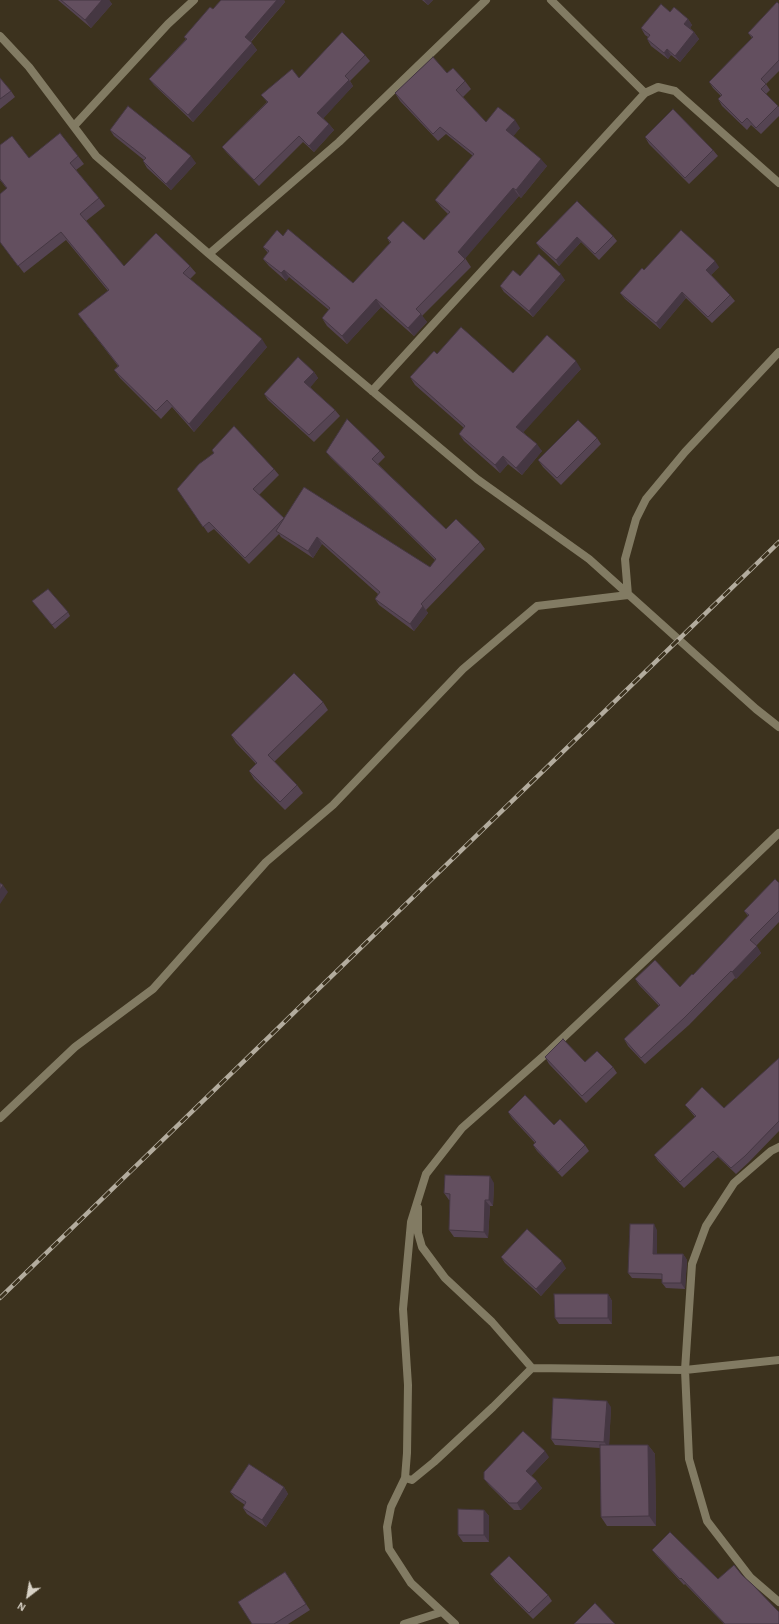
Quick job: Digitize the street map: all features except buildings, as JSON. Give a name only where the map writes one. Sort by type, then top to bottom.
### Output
[{"type":"street","points":[[74,126],[168,24],[194,0]]},
{"type":"street","points":[[209,254],[338,142],[486,0]]},
{"type":"street","points":[[550,0],[645,93]]},
{"type":"street","points":[[0,36],[29,68],[96,156],[209,254],[477,479],[589,559],[751,704],[779,727]]},
{"type":"street","points":[[372,391],[645,93],[658,87],[675,91],[779,183]]},
{"type":"street","points":[[628,595],[625,559],[636,519],[646,499],[685,452],[779,352]]},
{"type":"street","points":[[0,1118],[75,1047],[152,989],[266,862],[333,805],[463,669],[537,606],[628,595]]},
{"type":"street","points":[[455,1624],[411,1583],[389,1549],[387,1527],[391,1506],[404,1478],[407,1453],[408,1385],[403,1309],[411,1222],[426,1174],[462,1128],[570,1031],[779,833]]},
{"type":"street","points":[[779,1147],[771,1151],[734,1183],[706,1226],[692,1264],[685,1370],[689,1459],[707,1521],[750,1577],[779,1602]]},
{"type":"street","points":[[418,1200],[418,1233],[422,1247],[445,1278],[492,1322],[532,1368]]},
{"type":"street","points":[[404,1478],[412,1480],[434,1462],[532,1368],[685,1370],[779,1360]]},
{"type":"street","points":[[404,1624],[442,1612]]},
{"type":"railway","points":[[0,1298],[779,542]]}]
